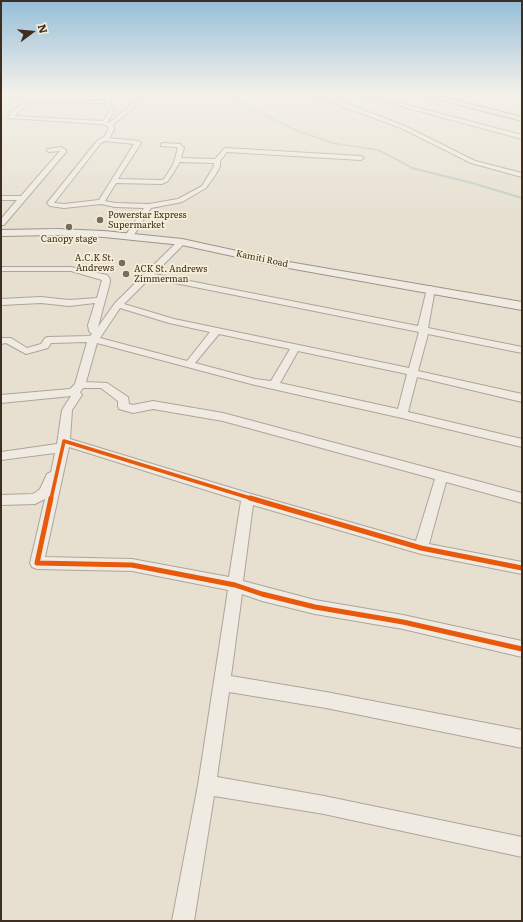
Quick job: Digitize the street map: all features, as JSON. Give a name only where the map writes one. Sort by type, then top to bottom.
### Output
[{"type":"main road","name":"Kamiti Road","points":[[1,233],[71,232],[129,236],[182,242],[283,264],[522,306]]},
{"type":"street","points":[[108,135],[104,140],[99,142],[50,203],[52,205],[64,206],[101,202],[115,205],[149,206],[180,201],[204,187],[213,174],[217,166],[217,161],[224,151],[227,150],[361,158]]},
{"type":"street","points":[[419,135],[473,162],[522,175]]},
{"type":"street","points":[[101,202],[138,143],[104,140]]},
{"type":"street","points":[[114,181],[162,182],[169,177],[178,160],[181,148],[180,146],[163,145]]},
{"type":"street","points":[[1,223],[64,151],[61,149],[49,150]]},
{"type":"street","points":[[178,160],[217,161]]},
{"type":"street","points":[[1,198],[23,198]]},
{"type":"street","points":[[129,236],[149,206]]},
{"type":"street","points":[[182,242],[118,305],[96,336],[76,388],[76,396],[67,410],[63,444],[37,563],[132,565],[235,585],[262,594],[315,607],[403,622],[522,649]]},
{"type":"street","points":[[1,269],[71,269],[99,275],[106,279],[93,328],[96,336]]},
{"type":"street","points":[[148,275],[522,350]]},
{"type":"street","points":[[402,414],[424,330],[423,327],[431,290]]},
{"type":"street","points":[[1,302],[41,300],[69,303],[100,300]]},
{"type":"street","points":[[118,305],[172,321],[412,372],[427,377],[522,398]]},
{"type":"street","points":[[190,364],[217,330]]},
{"type":"street","points":[[1,341],[8,340],[26,350],[45,346],[48,340],[96,336],[255,382],[274,384],[522,443]]},
{"type":"street","points":[[274,384],[295,348]]},
{"type":"street","points":[[1,399],[103,385],[124,400],[123,406],[133,409],[153,405],[223,417],[309,439],[522,498]]},
{"type":"street","points":[[1,500],[35,498],[40,496],[48,485],[63,444]]},
{"type":"street","points":[[1,456],[63,444],[421,548],[522,568]]},
{"type":"street","points":[[421,548],[442,476]]},
{"type":"street","points":[[183,921],[207,785],[248,498]]},
{"type":"street","points":[[222,682],[326,700],[522,739]]},
{"type":"street","points":[[207,785],[324,805],[522,847]]},
{"type":"waterway","points":[[310,135],[332,143],[378,150],[394,158]]},
{"type":"waterway","points":[[394,158],[412,168],[472,183],[522,198]]},
{"type":"cycle path","points":[[522,568],[421,548],[248,498],[64,441],[37,563],[132,565],[235,585],[262,594],[315,607],[403,622],[522,649]]},
{"type":"place","name":"Powerstar Express Supermarket","points":[[100,220]]},
{"type":"place","name":"Canopy stage","points":[[69,227]]},
{"type":"place","name":"A.C.K St. Andrews","points":[[122,263]]},
{"type":"place","name":"ACK St. Andrews Zimmerman","points":[[126,274]]}]
